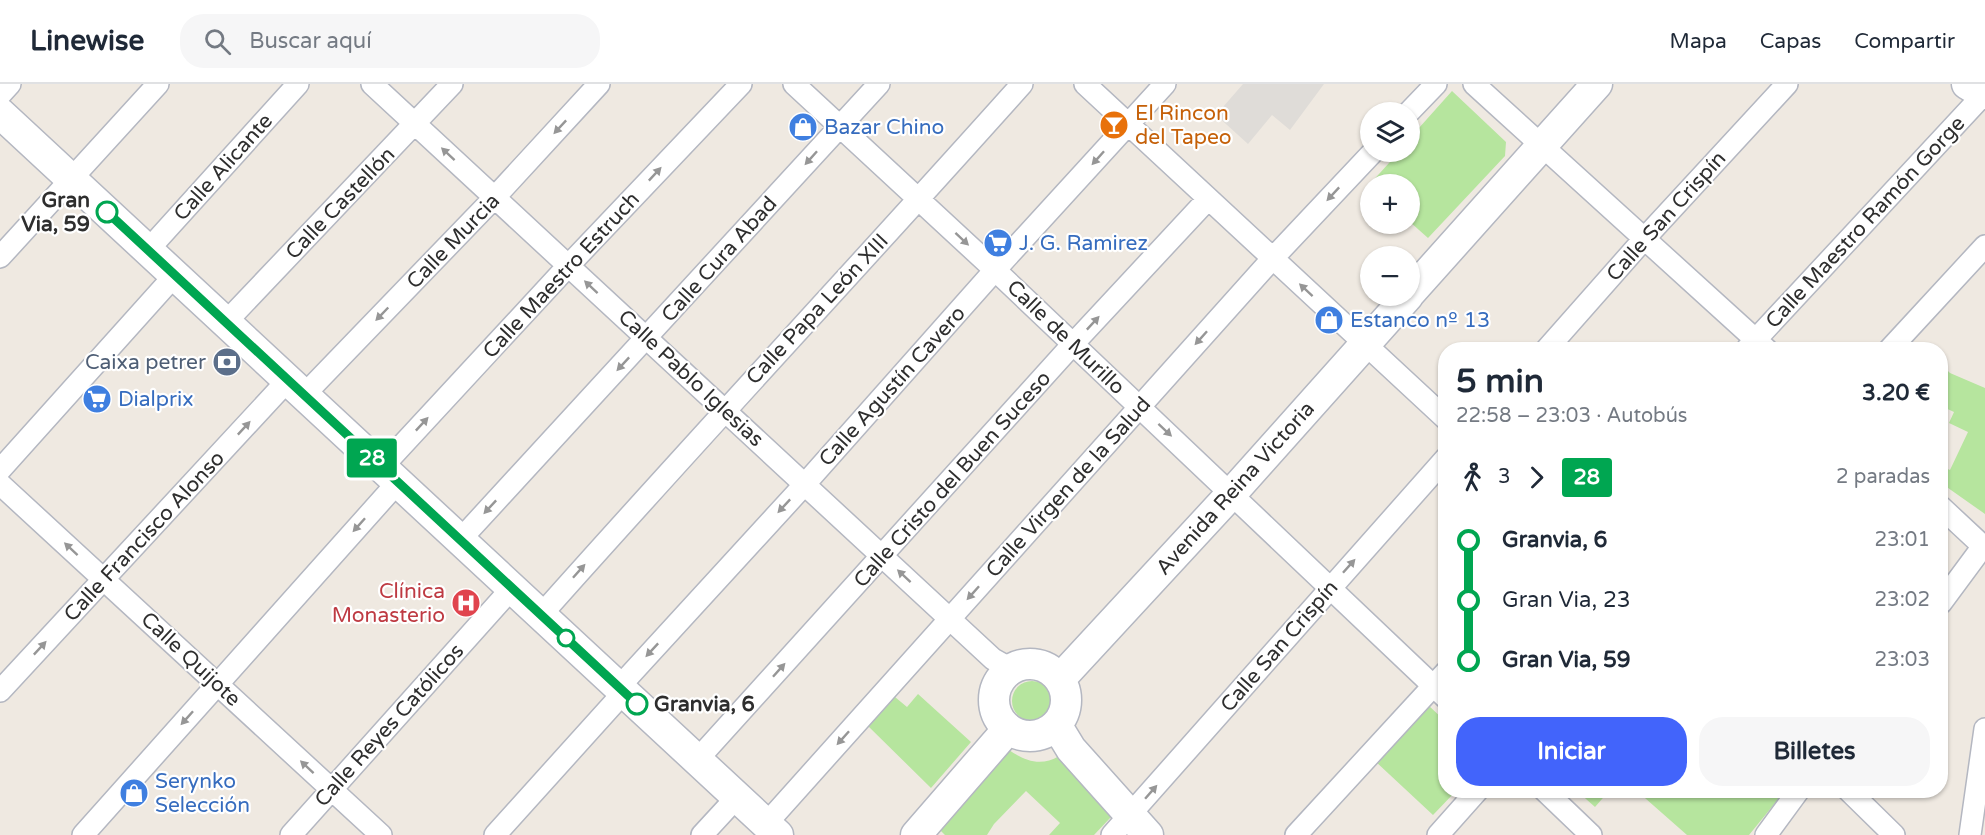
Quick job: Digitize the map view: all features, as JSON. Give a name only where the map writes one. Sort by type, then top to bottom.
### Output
[{"type":"street","points":[[0,95],[10,84]]},
{"type":"street","points":[[0,257],[158,84]]},
{"type":"street","name":"Calle Alicante","points":[[148,250],[298,84]]},
{"type":"street","name":"Calle Pablo Iglesias","points":[[372,84],[993,659],[1011,669]]},
{"type":"street","name":"Calle Castellón","points":[[226,322],[452,84]]},
{"type":"street","name":"Calle Murcia","points":[[296,388],[495,197],[599,84]]},
{"type":"street","name":"Calle Maestro Estruch","points":[[83,835],[217,684],[390,475],[568,266],[741,84]]},
{"type":"street","name":"Calle de Murillo","points":[[794,84],[1232,493],[1329,588],[1438,682]]},
{"type":"street","name":"Calle Cura Abad","points":[[460,540],[879,84]]},
{"type":"street","name":"Calle Papa León XIII","points":[[540,615],[1022,84]]},
{"type":"street","points":[[1085,84],[1438,412]]},
{"type":"street","name":"Calle Agustín Cavero","points":[[495,835],[995,270],[1165,84]]},
{"type":"street","points":[[1419,102],[1436,84]]},
{"type":"street","points":[[1474,84],[1644,239],[1752,342]]},
{"type":"street","name":"Avenida Reina Victoria","points":[[1420,282],[1597,84]]},
{"type":"street","name":"Calle San Crispín","points":[[1553,342],[1644,239],[1787,84]]},
{"type":"street","name":"Calle Maestro Ramón Gorge","points":[[1760,342],[1980,92]]},
{"type":"street","points":[[0,113],[772,830]]},
{"type":"street","name":"Calle Virgen de la Salud","points":[[772,830],[950,619],[1273,258],[1363,162]]},
{"type":"street","name":"Calle Cristo del Buen Suceso","points":[[697,760],[1073,344],[1208,199]]},
{"type":"street","points":[[1897,342],[1985,246]]},
{"type":"street","points":[[0,470],[175,275]]},
{"type":"street","name":"Avenida Reina Victoria","points":[[1060,679],[1232,493],[1398,306]]},
{"type":"street","name":"Calle Francisco Alonso","points":[[0,691],[104,579],[296,388]]},
{"type":"street","name":"Calle San Crispín","points":[[1130,829],[1329,588],[1438,467]]},
{"type":"street","name":"Calle Quijote","points":[[0,484],[381,835]]},
{"type":"street","points":[[1948,514],[1985,548],[1978,553],[1948,594]]},
{"type":"street","name":"Calle Reyes Católicos","points":[[291,835],[512,588]]},
{"type":"street","points":[[1021,664],[1043,666],[1053,671],[1060,679],[1067,698],[1062,718],[1056,726],[1035,737],[1016,734],[1000,720],[995,710],[996,687],[1002,676],[1011,669],[1021,664]]},
{"type":"street","points":[[1296,835],[1438,689]]},
{"type":"street","points":[[1056,726],[1130,829]]},
{"type":"street","points":[[916,835],[1008,729]]},
{"type":"street","points":[[1969,831],[1985,729]]},
{"type":"street","points":[[702,835],[737,797]]},
{"type":"street","points":[[1437,835],[1471,798]]},
{"type":"street","points":[[1552,798],[1591,835]]},
{"type":"street","points":[[1766,835],[1793,798]]},
{"type":"street","points":[[1856,798],[1894,835]]},
{"type":"green space","points":[[1452,91],[1506,142],[1505,156],[1428,238],[1420,231],[1420,174],[1379,174],[1390,162],[1420,162],[1420,127]]},
{"type":"green space","points":[[1948,371],[1985,388],[1985,514],[1948,488],[1948,469],[1950,470],[1968,432],[1949,423],[1954,412],[1948,409]]},
{"type":"green space","points":[[1032,681],[1040,682],[1046,687],[1051,693],[1051,709],[1046,715],[1040,720],[1032,721],[1024,720],[1018,715],[1013,709],[1012,701],[1013,693],[1018,687],[1024,682]]},
{"type":"green space","points":[[918,694],[971,742],[931,788],[867,725],[895,697],[907,707]]},
{"type":"green space","points":[[1427,704],[1438,714],[1438,798],[1449,798],[1433,815],[1375,761]]},
{"type":"green space","points":[[1009,750],[1021,757],[1039,762],[1059,756],[1110,812],[1111,817],[1094,835],[1049,835],[1060,823],[1026,791],[994,824],[987,835],[945,835],[938,828]]},
{"type":"green space","points":[[1585,798],[1603,798],[1595,807]]},
{"type":"green space","points":[[1645,798],[1779,798],[1749,835],[1687,835]]},
{"type":"shaded area","points":[[1243,84],[1324,84],[1290,130],[1272,115],[1248,144],[1216,115]]},
{"type":"bus line","name":"28","points":[[107,212],[637,704]]},
{"type":"place","name":"El Rincon del Tapeo","points":[[1114,125]]},
{"type":"place","name":"Bazar Chino","points":[[803,127]]},
{"type":"place","name":"Gran Via, 59","points":[[107,212]]},
{"type":"place","name":"J. G. Ramirez","points":[[998,243]]},
{"type":"place","name":"Estanco nº 13","points":[[1329,320]]},
{"type":"place","name":"Caixa petrer","points":[[227,362]]},
{"type":"place","name":"Dialprix","points":[[97,399]]},
{"type":"place","name":"Clínica Monasterio","points":[[466,603]]},
{"type":"place","name":"Granvia, 6","points":[[637,704]]},
{"type":"place","name":"Serynko Selección","points":[[134,793]]}]
